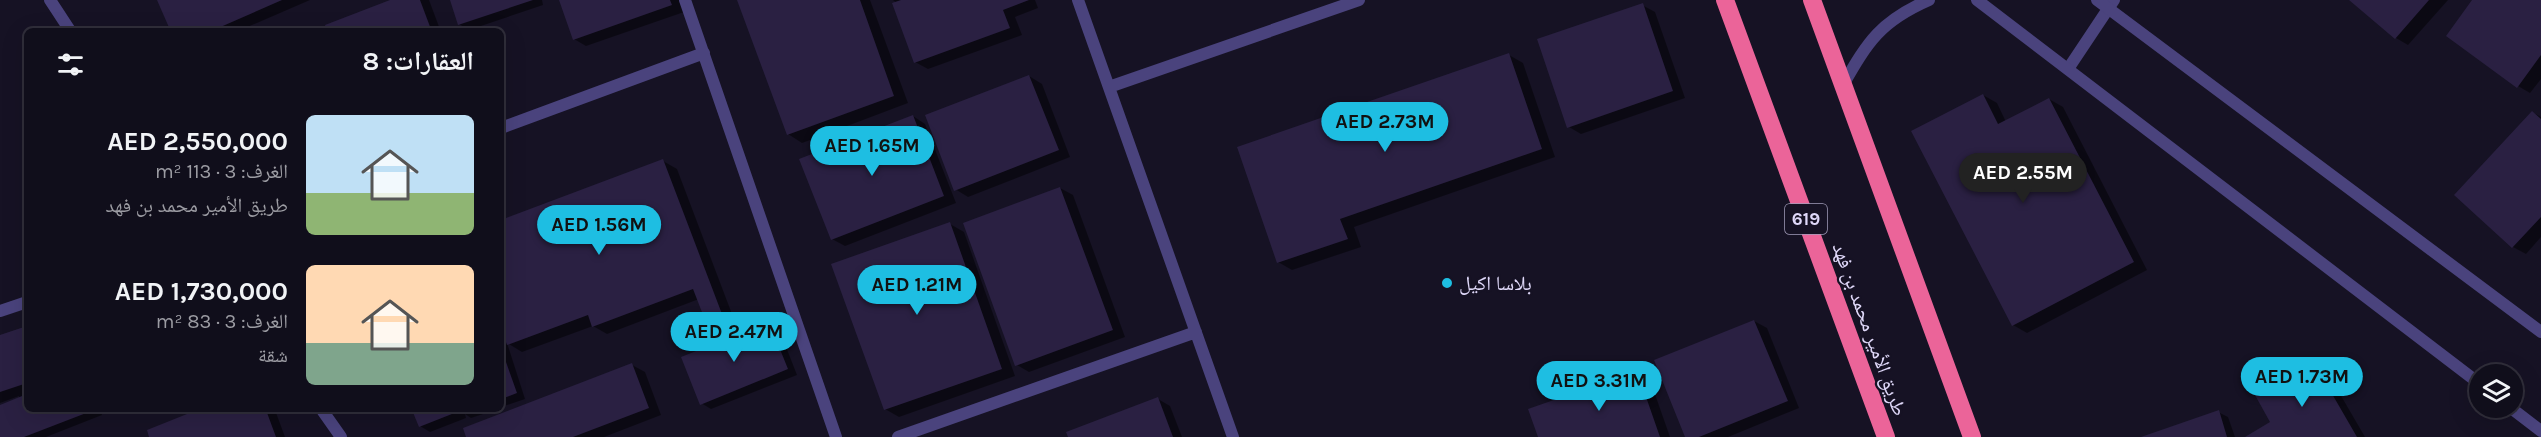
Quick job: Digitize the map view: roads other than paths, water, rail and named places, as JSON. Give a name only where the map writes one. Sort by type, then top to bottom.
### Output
[{"type":"highway","name":"طريق الأمير محمد بن فهد","points":[[1725,0],[1884,436]]},
{"type":"highway","points":[[1812,0],[1972,437]]},
{"type":"street","points":[[50,0],[68,28]]},
{"type":"street","points":[[686,0],[836,437]]},
{"type":"street","points":[[1078,0],[1233,437]]},
{"type":"street","points":[[1109,87],[1359,0]]},
{"type":"street","points":[[1843,85],[1866,44],[1902,11],[1929,0]]},
{"type":"street","points":[[1977,0],[2469,376]]},
{"type":"street","points":[[2097,0],[2111,4],[2541,332]]},
{"type":"street","points":[[2068,69],[2111,4]]},
{"type":"street","points":[[504,127],[704,53]]},
{"type":"street","points":[[0,311],[24,303]]},
{"type":"street","points":[[898,437],[1196,332]]},
{"type":"street","points":[[323,412],[341,437]]},
{"type":"street","points":[[2523,417],[2541,431]]},
{"type":"place","name":"بلاسا اكيل","points":[[1447,283]]}]
